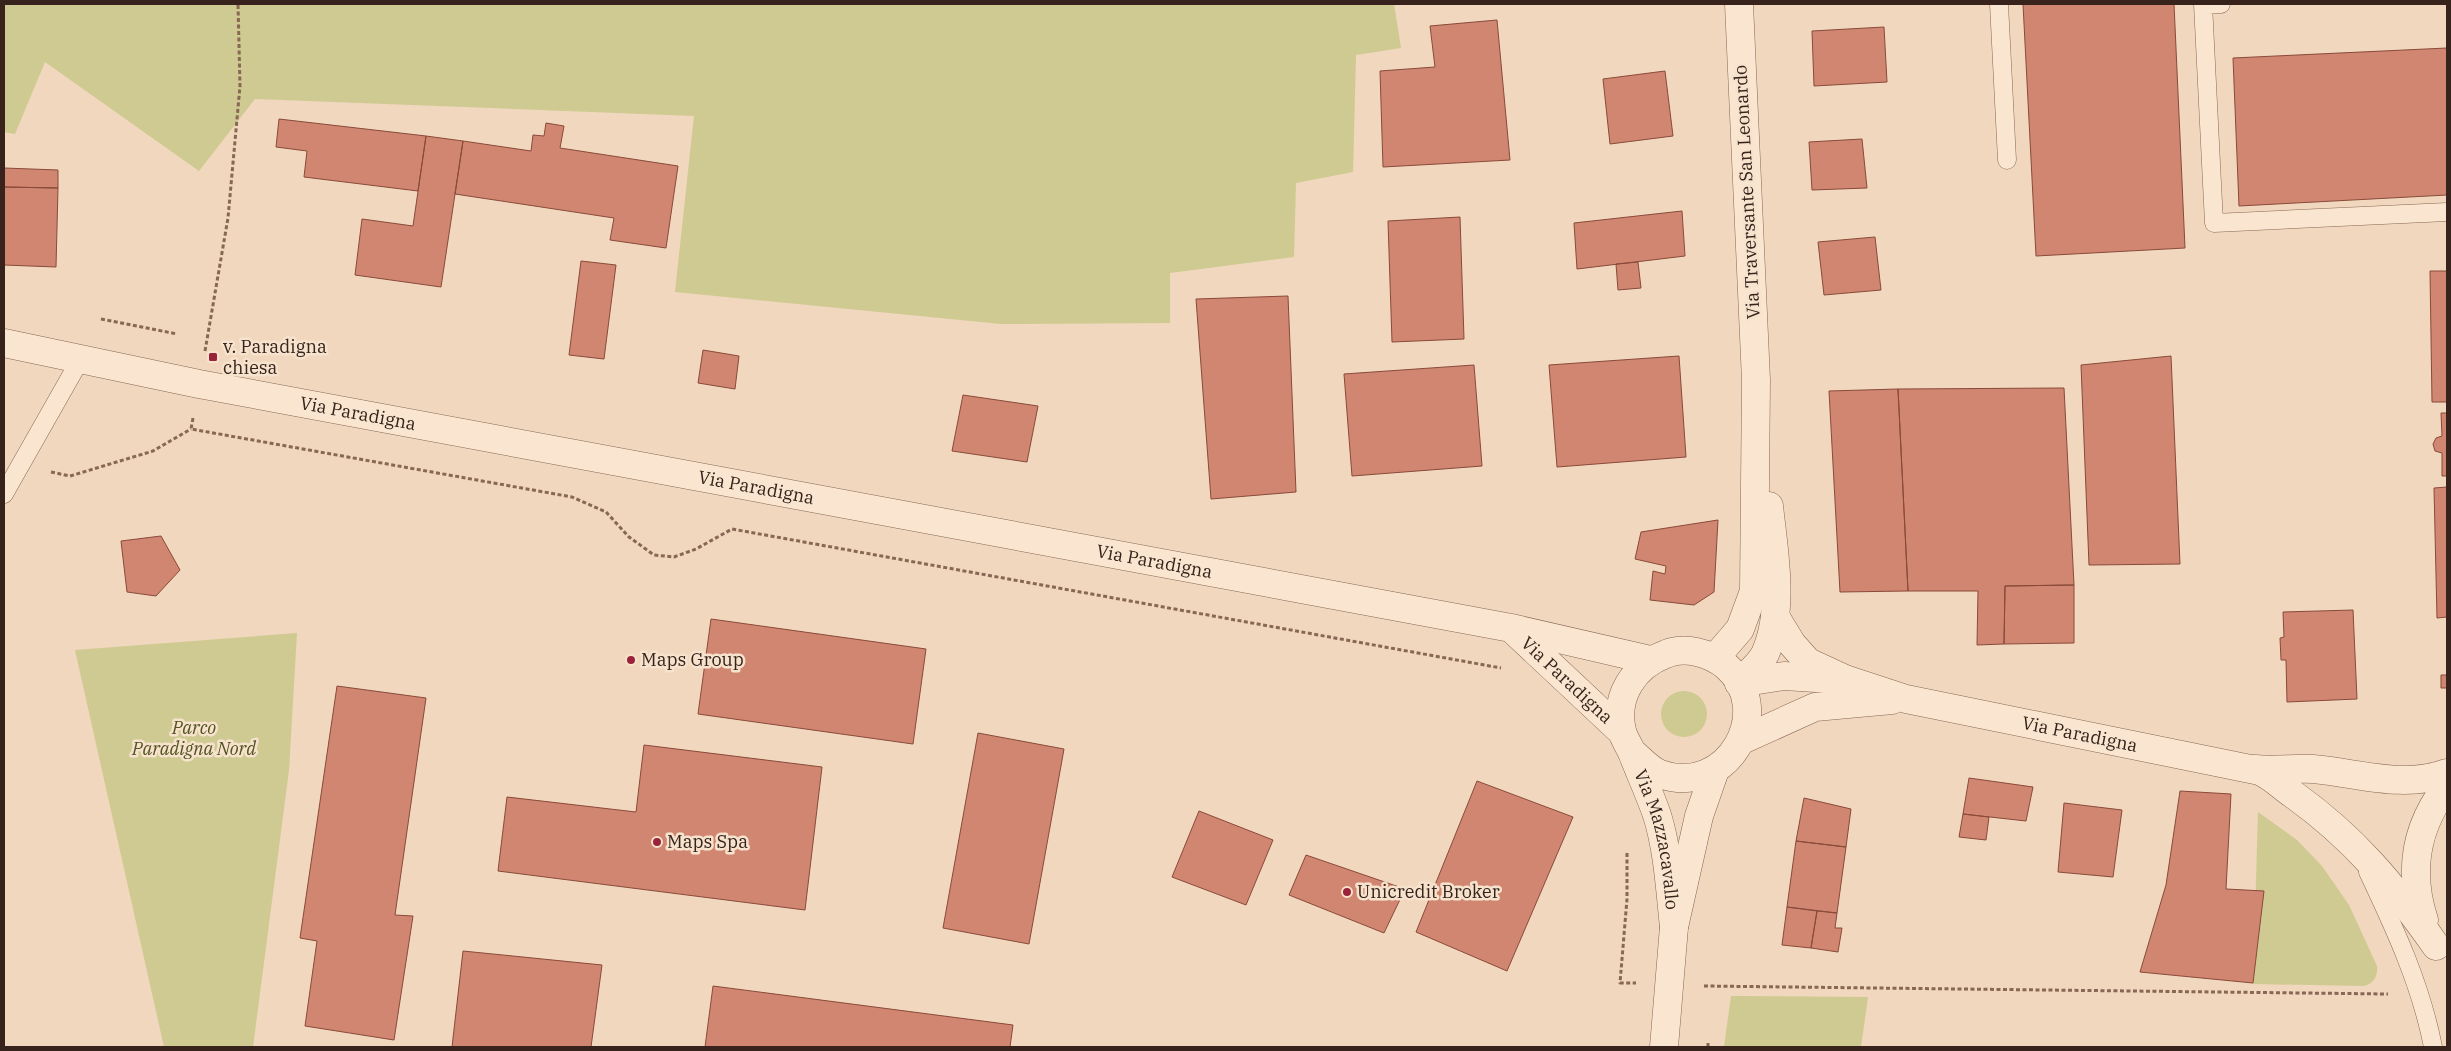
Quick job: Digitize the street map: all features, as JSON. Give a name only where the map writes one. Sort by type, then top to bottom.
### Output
[{"type":"street","name":"Via Traversante San Leonardo","points":[[1715,658],[1740,629],[1754,591],[1756,380],[1739,4]]},
{"type":"street","name":"Via Paradigna","points":[[4,343],[199,384],[1511,628],[1650,660]]},
{"type":"street","name":"Via Traversante San Leonardo","points":[[1739,683],[1764,656],[1775,616],[1775,560],[1756,380]]},
{"type":"street","name":"Via Paradigna","points":[[1775,616],[1792,644],[1808,662],[1848,680],[1906,699],[2251,769],[2314,770],[2380,779],[2414,780],[2447,773]]},
{"type":"street","name":"Via Paradigna","points":[[1511,628],[1627,743],[1658,773],[1683,779],[1715,770],[1733,755],[1742,740],[1747,709],[1739,683],[1727,667],[1715,658],[1690,650],[1670,652],[1650,660],[1630,679],[1620,706],[1627,743]]},
{"type":"street","name":"Via Paradigna","points":[[1739,683],[1784,676],[1848,680]]},
{"type":"street","name":"Via Paradigna","points":[[1742,740],[1815,707],[1906,699]]},
{"type":"street","name":"Via Mazzacavallo","points":[[1627,743],[1657,816],[1665,855],[1674,927]]},
{"type":"street","name":"Via Paradigna","points":[[2251,769],[2276,780],[2347,837],[2387,881],[2442,953]]},
{"type":"street","name":"Via Mazzacavallo","points":[[1664,1047],[1674,927],[1699,816],[1715,770]]},
{"type":"street","name":"Via Paradigna","points":[[2442,953],[2426,927],[2419,906],[2415,884],[2415,862],[2419,840],[2426,820],[2436,800],[2447,786]]},
{"type":"lane","points":[[1999,4],[2007,160]]},
{"type":"lane","points":[[2221,4],[2203,4],[2214,223],[2447,212]]},
{"type":"lane","points":[[4,494],[80,360]]},
{"type":"lane","points":[[2347,837],[2364,864],[2398,935],[2422,1000],[2433,1047]]},
{"type":"path","points":[[191,429],[228,218],[240,86],[238,4]]},
{"type":"path","points":[[101,319],[177,334]]},
{"type":"path","points":[[20,466],[70,476],[153,451],[191,429],[572,497],[606,512],[629,537],[654,556],[674,557],[696,549],[732,528],[1505,669]]},
{"type":"path","points":[[1626,845],[1627,899],[1620,983],[1727,988],[2135,990],[2386,994],[2394,996]]},
{"type":"green space","points":[[4,4],[1394,4],[1401,48],[1356,55],[1353,172],[1296,183],[1294,257],[1170,273],[1170,323],[1001,324],[675,292],[694,116],[255,99],[199,171],[45,62],[15,134],[4,132]]},
{"type":"green space","name":"Parco Paradigna Nord","points":[[297,633],[289,770],[253,1047],[164,1047],[75,650]]},
{"type":"green space","points":[[1684,691],[1697,695],[1703,701],[1707,714],[1703,727],[1697,733],[1684,737],[1671,733],[1665,727],[1661,714],[1665,701],[1671,695]]},
{"type":"green space","points":[[2258,812],[2297,840],[2322,866],[2349,905],[2377,966],[2377,973],[2373,981],[2364,986],[2253,984]]},
{"type":"green space","points":[[1731,996],[1868,997],[1861,1047],[1724,1047]]},
{"type":"building","points":[[2023,4],[2174,4],[2185,248],[2036,256]]},
{"type":"building","points":[[1497,20],[1510,160],[1383,167],[1380,71],[1435,67],[1430,26]]},
{"type":"building","points":[[1884,27],[1887,82],[1814,86],[1812,31]]},
{"type":"building","points":[[2447,48],[2447,195],[2239,206],[2233,58]]},
{"type":"building","points":[[1665,71],[1673,136],[1610,144],[1603,79]]},
{"type":"building","points":[[279,119],[426,136],[418,191],[304,177],[307,151],[276,147]]},
{"type":"building","points":[[546,123],[564,126],[560,148],[678,166],[666,248],[610,240],[614,218],[455,194],[463,141],[531,151],[533,135],[544,136]]},
{"type":"building","points":[[426,136],[463,141],[441,287],[355,275],[362,219],[413,226]]},
{"type":"building","points":[[1862,139],[1867,188],[1812,190],[1809,142]]},
{"type":"building","points":[[4,168],[58,170],[58,188],[4,187]]},
{"type":"building","points":[[4,187],[58,188],[56,267],[4,265]]},
{"type":"building","points":[[1682,211],[1685,256],[1577,269],[1574,223]]},
{"type":"building","points":[[1460,217],[1464,339],[1392,342],[1388,221]]},
{"type":"building","points":[[1875,237],[1881,290],[1824,295],[1818,242]]},
{"type":"building","points":[[581,261],[616,265],[604,359],[569,355]]},
{"type":"building","points":[[1638,262],[1641,288],[1618,290],[1616,264]]},
{"type":"building","points":[[2430,271],[2447,271],[2447,402],[2432,402]]},
{"type":"building","points":[[1288,296],[1296,492],[1211,499],[1196,299]]},
{"type":"building","points":[[703,350],[739,356],[735,389],[698,383]]},
{"type":"building","points":[[1679,356],[1686,457],[1557,467],[1549,365]]},
{"type":"building","points":[[2171,356],[2180,564],[2089,565],[2081,365]]},
{"type":"building","points":[[1474,365],[1482,466],[1352,476],[1344,374]]},
{"type":"building","points":[[2064,388],[2074,585],[2005,586],[2004,644],[1977,645],[1978,591],[1908,591],[1898,389]]},
{"type":"building","points":[[1898,389],[1908,591],[1840,592],[1829,391]]},
{"type":"building","points":[[963,395],[1038,406],[1027,462],[952,451]]},
{"type":"building","points":[[2441,413],[2447,413],[2447,476],[2442,476],[2442,453],[2435,451],[2433,444],[2436,438],[2442,436]]},
{"type":"building","points":[[2447,487],[2447,617],[2437,618],[2434,488]]},
{"type":"building","points":[[1718,520],[1714,592],[1694,605],[1650,600],[1653,571],[1665,574],[1666,566],[1635,559],[1641,532]]},
{"type":"building","points":[[161,536],[180,570],[156,596],[127,592],[121,541]]},
{"type":"building","points":[[2074,585],[2074,643],[2004,644],[2005,586]]},
{"type":"building","points":[[2353,610],[2357,699],[2287,702],[2286,660],[2281,660],[2280,638],[2284,637],[2283,612]]},
{"type":"building","points":[[711,619],[926,649],[913,744],[698,714]]},
{"type":"building","points":[[2441,675],[2447,675],[2447,688],[2441,688]]},
{"type":"building","points":[[337,686],[426,698],[395,915],[413,916],[394,1040],[305,1026],[317,941],[300,938]]},
{"type":"building","points":[[978,733],[1064,749],[1029,944],[943,928]]},
{"type":"building","name":"Maps Spa","points":[[644,745],[822,767],[805,910],[498,871],[507,797],[636,812]]},
{"type":"building","points":[[1969,778],[2033,787],[2026,821],[1963,814]]},
{"type":"building","points":[[1477,781],[1573,817],[1507,971],[1416,932]]},
{"type":"building","points":[[2180,791],[2231,794],[2226,889],[2264,891],[2253,983],[2140,972],[2166,885]]},
{"type":"building","points":[[1804,798],[1851,809],[1846,847],[1796,841]]},
{"type":"building","points":[[2064,803],[2122,810],[2113,877],[2058,872]]},
{"type":"building","points":[[1199,811],[1273,840],[1246,905],[1172,877]]},
{"type":"building","points":[[1963,814],[1989,817],[1986,840],[1959,837]]},
{"type":"building","points":[[1796,841],[1846,847],[1837,913],[1787,907]]},
{"type":"building","name":"Unicredit Broker","points":[[1306,855],[1405,889],[1384,933],[1289,895]]},
{"type":"building","points":[[1787,907],[1817,911],[1811,948],[1782,945]]},
{"type":"building","points":[[1817,911],[1837,913],[1835,928],[1842,928],[1838,952],[1811,948]]},
{"type":"building","points":[[463,951],[602,965],[591,1047],[452,1047]]},
{"type":"building","points":[[713,986],[1013,1025],[1010,1047],[705,1047]]},
{"type":"place","name":"v. Paradigna chiesa","points":[[213,357]]},
{"type":"place","name":"Maps Group","points":[[631,660]]},
{"type":"place","name":"Maps Spa","points":[[657,842]]},
{"type":"place","name":"Unicredit Broker","points":[[1347,892]]}]
